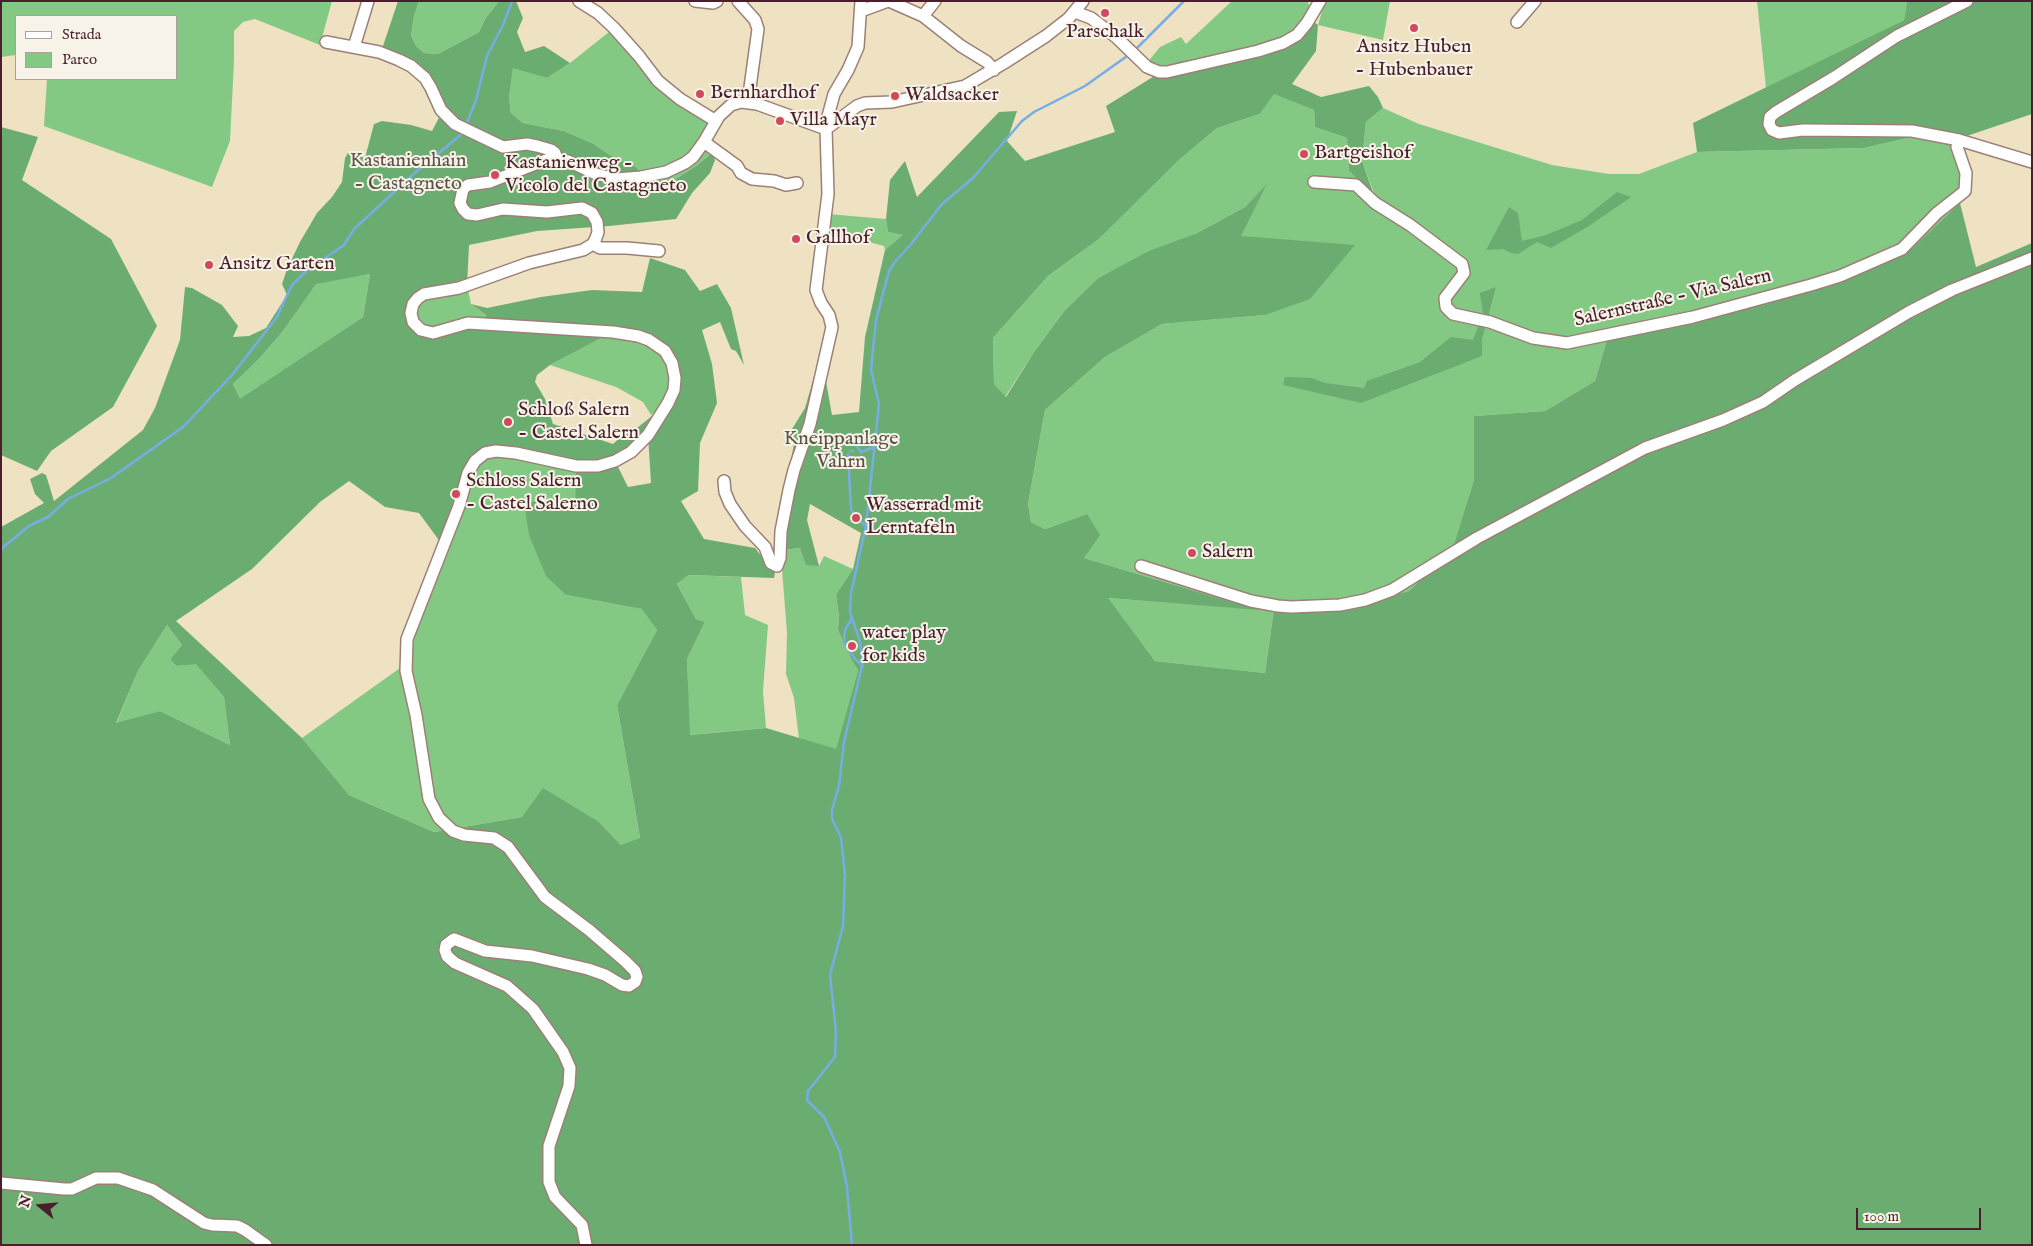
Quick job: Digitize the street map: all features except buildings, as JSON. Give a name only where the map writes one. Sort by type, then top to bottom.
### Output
[{"type":"street","points":[[354,47],[368,1]]},
{"type":"street","points":[[579,1],[614,28],[658,81],[680,99],[716,120]]},
{"type":"street","points":[[695,1],[713,3],[717,1]]},
{"type":"street","points":[[738,1],[755,20],[758,30],[748,102]]},
{"type":"street","points":[[724,481],[725,492],[730,504],[745,526],[765,547],[771,563],[777,566],[780,558],[781,531],[789,490],[810,424],[832,327],[829,315],[821,303],[816,290],[828,194],[827,120],[834,94],[848,70],[858,47],[861,6],[888,1],[923,16],[961,46],[987,62],[994,70]]},
{"type":"street","points":[[923,16],[935,1]]},
{"type":"street","points":[[586,1245],[582,1225],[554,1197],[549,1182],[549,1146],[569,1086],[570,1068],[563,1052],[533,1009],[507,986],[455,963],[446,956],[445,950],[446,945],[450,941],[460,941],[473,948],[485,951],[532,956],[588,969],[605,975],[622,985],[629,986],[635,982],[637,977],[635,971],[590,930],[545,898],[508,847],[494,838],[453,831],[445,825],[434,810],[430,799],[416,715],[406,671],[407,639],[474,461],[485,454],[496,451],[516,453],[576,466],[598,466],[615,461],[631,452],[648,435],[668,403],[674,390],[675,378],[672,363],[665,351],[649,340],[638,336],[613,332],[475,323],[458,325],[433,333],[421,330],[413,322],[411,313],[413,304],[424,294],[459,288],[529,263],[583,250],[593,244],[598,232],[597,222],[592,213],[582,208],[547,212],[503,209],[477,215],[468,214],[460,203],[463,189],[468,185],[490,182],[546,160],[557,159],[568,161],[606,177],[635,178],[666,172],[685,163],[704,142],[716,120],[731,105],[748,102],[828,127],[866,103],[892,102],[954,90],[994,70],[1046,36],[1069,18],[1083,1]]},
{"type":"street","points":[[1075,12],[1091,18],[1153,70],[1167,72],[1258,51],[1283,43],[1298,35],[1320,1]]},
{"type":"street","points":[[1517,22],[1535,1]]},
{"type":"street","points":[[1967,1],[1897,36],[1776,112],[1770,117],[1769,124],[1772,130],[1778,133],[1803,130],[1912,131],[1958,140],[2032,162]]},
{"type":"street","points":[[326,42],[379,52],[411,66],[424,78],[431,88],[441,110],[459,126],[503,147],[526,144],[550,150],[555,153],[557,159]]},
{"type":"street","name":"Salernstraße - Via Salern","points":[[1314,182],[1356,185],[1375,203],[1410,225],[1462,264],[1464,274],[1445,298],[1446,307],[1454,314],[1490,322],[1533,338],[1567,342],[1693,317],[1811,285],[1840,276],[1902,249],[1937,213],[1965,190],[1966,173],[1957,146],[1958,140]]},
{"type":"street","points":[[704,142],[752,179],[774,181],[786,185],[797,183]]},
{"type":"street","points":[[593,244],[600,248],[660,251]]},
{"type":"street","points":[[1141,566],[1251,601],[1291,607],[1340,605],[1365,600],[1392,590],[1476,538],[1645,448],[1723,420],[1763,402],[1794,380],[1909,312],[1952,290],[2032,258]]},
{"type":"street","points":[[1,1183],[72,1189],[96,1178],[118,1178],[153,1190],[204,1223],[237,1226],[266,1245]]},
{"type":"green space","points":[[1,1],[332,1],[320,45],[255,19],[243,22],[234,31],[230,141],[212,187],[44,126],[47,80],[178,80],[178,15],[15,15],[15,55],[1,57]]},
{"type":"green space","points":[[398,1],[419,1],[411,35],[416,46],[424,53],[438,54],[479,32],[485,19],[499,1],[516,1],[523,18],[517,32],[525,52],[544,46],[570,63],[547,78],[513,68],[509,98],[511,113],[523,123],[564,131],[594,144],[608,154],[636,167],[646,182],[674,180],[712,153],[715,160],[710,173],[692,193],[676,219],[537,231],[469,245],[467,285],[432,291],[413,304],[421,330],[482,323],[486,315],[471,304],[487,308],[541,297],[592,290],[642,292],[650,258],[685,270],[700,291],[717,284],[731,308],[744,365],[736,351],[731,349],[720,322],[702,330],[712,364],[717,403],[700,443],[698,491],[681,501],[704,539],[755,548],[775,573],[774,578],[688,575],[677,584],[696,619],[705,622],[687,659],[690,735],[766,728],[836,749],[858,670],[838,630],[839,617],[836,594],[853,569],[861,533],[810,504],[807,520],[819,566],[806,565],[800,548],[783,550],[782,505],[794,444],[784,442],[805,408],[821,353],[832,415],[859,412],[865,337],[885,250],[903,235],[888,232],[886,219],[890,180],[905,161],[917,197],[999,112],[1017,111],[1007,141],[1025,161],[1115,132],[1106,106],[1177,62],[1220,57],[1292,41],[1307,17],[1318,25],[1316,51],[1292,84],[1321,97],[1369,86],[1378,97],[1383,108],[1366,122],[1362,161],[1374,195],[1349,171],[1347,138],[1315,127],[1314,110],[1274,94],[1260,114],[1217,128],[1179,160],[1099,239],[1048,276],[993,338],[994,384],[1006,397],[1034,352],[1065,310],[1098,278],[1149,251],[1197,233],[1245,207],[1267,184],[1241,236],[1355,245],[1310,299],[1265,315],[1162,324],[1105,357],[1045,410],[1028,504],[1031,522],[1045,529],[1087,514],[1100,535],[1084,558],[1259,610],[1108,598],[1155,661],[1265,673],[1274,609],[1319,613],[1409,591],[1453,548],[1474,480],[1474,416],[1545,411],[1595,381],[1610,329],[1798,292],[1906,254],[1960,203],[1976,267],[2032,243],[2032,1245],[1,1245],[1,527],[44,503],[35,494],[30,479],[42,473],[46,475],[54,501],[143,430],[155,408],[180,340],[185,287],[192,288],[222,305],[238,326],[233,337],[249,336],[266,328],[287,295],[282,284],[300,242],[317,213],[332,197],[342,182],[345,158],[348,153],[365,158],[374,124],[382,121],[411,125],[432,131],[443,110],[438,95],[382,49]],"holes":[[[370,274],[363,317],[240,399],[233,384],[258,360],[283,331],[316,284]],[[613,332],[665,351],[674,390],[668,403],[637,428],[632,427],[613,444],[553,424],[545,399],[535,382],[537,375],[550,365]],[[648,435],[651,483],[628,487],[615,461]],[[485,454],[576,466],[575,502],[524,502],[529,535],[546,576],[566,595],[642,609],[657,630],[617,705],[640,838],[621,845],[599,822],[543,788],[522,817],[434,832],[349,795],[302,738],[176,621],[252,569],[320,502],[349,481],[385,507],[419,513],[441,543],[455,505]],[[167,625],[182,645],[170,659],[176,666],[196,664],[224,697],[230,745],[160,711],[116,723],[138,671]]]},
{"type":"green space","points":[[419,1],[499,1],[485,19],[479,32],[438,54],[424,53],[416,46],[411,35]]},
{"type":"green space","points":[[1232,1],[1307,1],[1311,8],[1292,41],[1164,70],[1150,64],[1150,59],[1160,47],[1181,37],[1186,44]]},
{"type":"green space","points":[[1325,1],[1390,1],[1383,40],[1318,25]]},
{"type":"green space","points":[[1757,1],[1907,1],[1904,20],[1766,88]]},
{"type":"green space","points":[[1907,1],[2032,1],[2032,114],[1949,142],[1916,136],[1864,148],[1697,152],[1693,123],[1904,20]]},
{"type":"green space","points":[[614,28],[658,81],[716,121],[704,142],[712,153],[674,180],[645,182],[641,172],[636,167],[608,154],[594,144],[564,131],[523,123],[511,113],[509,98],[513,67],[547,78],[570,63]]},
{"type":"green space","points":[[1274,93],[1314,110],[1315,127],[1347,138],[1349,171],[1374,193],[1362,161],[1366,122],[1383,108],[1419,124],[1552,165],[1609,174],[1639,174],[1697,152],[1864,148],[1916,136],[1949,142],[1957,149],[1964,170],[1960,203],[1906,254],[1798,292],[1610,329],[1595,381],[1545,411],[1474,416],[1474,480],[1454,548],[1409,591],[1319,613],[1274,609],[1265,673],[1155,661],[1107,598],[1256,609],[1084,558],[1087,514],[1045,529],[1031,522],[1028,504],[1045,410],[1105,357],[1162,324],[1265,315],[1240,236],[1266,186],[1245,207],[1197,233],[1149,252],[1098,278],[1065,310],[1034,352],[1005,397],[994,384],[993,338],[1048,276],[1099,239],[1179,160],[1217,128],[1260,114]]},
{"type":"green space","points":[[1,127],[38,137],[22,180],[111,239],[157,326],[113,407],[51,451],[37,471],[1,455]]},
{"type":"green space","points":[[1617,192],[1631,197],[1589,226],[1551,248],[1537,242],[1518,254],[1503,249],[1486,250],[1509,207],[1518,213],[1522,241],[1546,235],[1582,220]]},
{"type":"green space","points":[[828,214],[886,219],[888,232],[904,235],[885,250],[884,246],[847,236],[842,242],[828,239],[826,234]]},
{"type":"green space","points":[[370,274],[363,317],[240,400],[233,384],[258,360],[283,331],[316,283]]},
{"type":"green space","points":[[467,285],[471,304],[486,315],[482,323],[421,330],[413,304],[418,298]]},
{"type":"green space","points":[[1496,287],[1482,339],[1482,356],[1361,403],[1283,385],[1285,377],[1312,378],[1325,383],[1364,388],[1367,381],[1420,362],[1451,337],[1473,340],[1483,314],[1480,293]]},
{"type":"green space","points":[[613,332],[638,336],[672,363],[668,403],[651,415],[643,402],[616,387],[550,365]]},
{"type":"green space","points":[[485,453],[576,466],[575,502],[566,595],[643,609],[657,630],[617,705],[640,838],[622,846],[599,822],[522,817],[434,832],[349,795],[302,738],[400,668],[403,633],[455,505]]},
{"type":"green space","points":[[800,548],[819,566],[824,556],[853,569],[836,594],[839,617],[838,630],[858,670],[836,750],[799,739],[794,698],[786,674],[787,633],[782,569],[783,550]]},
{"type":"green space","points":[[687,575],[741,577],[745,615],[768,625],[763,691],[766,728],[689,735],[687,659],[705,622],[696,619],[677,584]]},
{"type":"green space","points":[[167,625],[182,645],[170,659],[176,666],[196,663],[224,697],[230,745],[160,711],[116,724],[138,671]]},
{"type":"waterway","points":[[466,125],[476,100],[487,56],[504,23],[512,1]]},
{"type":"waterway","points":[[1134,51],[1184,1]]},
{"type":"waterway","points":[[852,1245],[847,1187],[840,1152],[824,1117],[807,1100],[808,1091],[835,1057],[836,1032],[830,975],[843,926],[845,875],[841,837],[832,819],[832,810],[839,786],[844,742],[863,662],[860,642],[850,612],[851,593],[866,526],[879,404],[871,370],[876,320],[889,271],[942,204],[973,178],[1022,121],[1034,112],[1085,86],[1130,54]]},
{"type":"waterway","points":[[1,549],[29,526],[48,517],[68,499],[111,478],[183,427],[232,375],[277,317],[292,285],[306,271],[344,245],[354,229],[417,171],[463,133]]},
{"type":"waterway","points":[[852,443],[854,442],[861,452],[874,447]]},
{"type":"waterway","points":[[848,454],[851,509],[856,518],[866,526]]},
{"type":"waterway","points":[[852,618],[845,630],[844,643],[855,659],[863,666]]},
{"type":"place","name":"Parschalk","points":[[1105,13]]},
{"type":"place","name":"Ansitz Huben - Hubenbauer","points":[[1414,28]]},
{"type":"place","name":"Bernhardhof","points":[[700,94]]},
{"type":"place","name":"Waldsacker","points":[[895,96]]},
{"type":"place","name":"Villa Mayr","points":[[780,121]]},
{"type":"place","name":"Bartgeishof","points":[[1304,154]]},
{"type":"place","name":"Kastanienweg - Vicolo del Castagneto","points":[[495,175]]},
{"type":"place","name":"Gallhof","points":[[796,239]]},
{"type":"place","name":"Ansitz Garten","points":[[209,265]]},
{"type":"place","name":"Schloß Salern - Castel Salern","points":[[508,422]]},
{"type":"place","name":"Schloss Salern - Castel Salerno","points":[[456,494]]},
{"type":"place","name":"Wasserrad mit Lerntafeln","points":[[856,518]]},
{"type":"place","name":"Salern","points":[[1192,553]]},
{"type":"place","name":"water play for kids","points":[[852,646]]},
{"type":"park label","name":"Kastanienhain - Castagneto","points":[[408,174]]},
{"type":"park label","name":"Kneippanlage Vahrn","points":[[841,452]]}]
